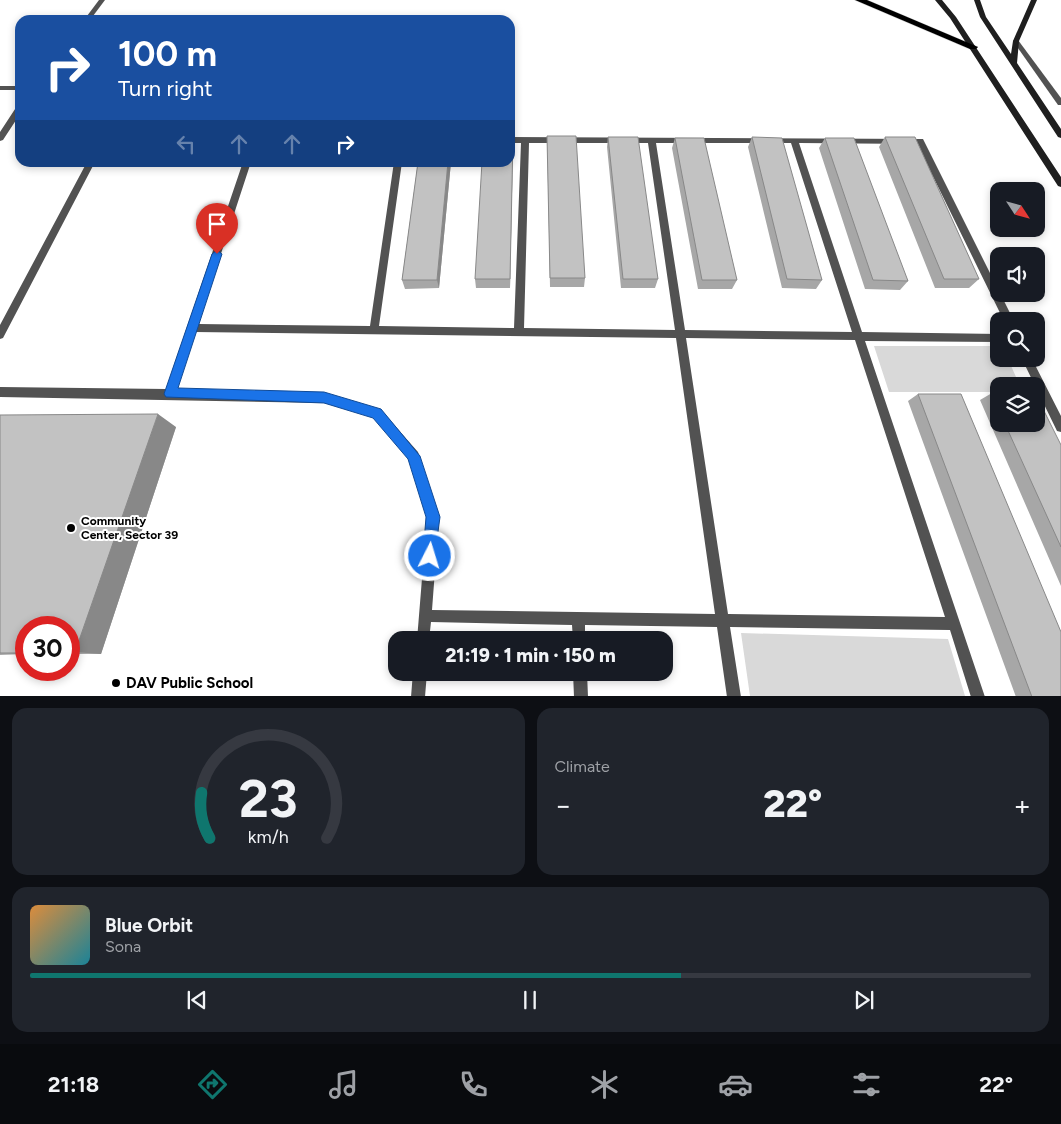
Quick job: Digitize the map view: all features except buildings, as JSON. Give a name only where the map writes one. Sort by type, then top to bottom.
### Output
[{"type":"highway","points":[[859,0],[973,47]]},
{"type":"main road","points":[[938,0],[953,17],[1061,184]]},
{"type":"main road","points":[[977,0],[983,17],[1061,135]]},
{"type":"main road","points":[[1013,64],[1016,41],[1034,0]]},
{"type":"street","points":[[91,15],[102,0]]},
{"type":"street","points":[[1016,41],[1061,103]]},
{"type":"street","points":[[0,88],[15,88]]},
{"type":"street","points":[[0,138],[15,116]]},
{"type":"street","points":[[515,140],[920,140],[1005,312]]},
{"type":"street","points":[[519,332],[525,140]]},
{"type":"street","points":[[652,140],[734,696]]},
{"type":"street","points":[[794,140],[978,696]]},
{"type":"street","points":[[0,335],[89,167]]},
{"type":"street","points":[[170,394],[245,167]]},
{"type":"street","points":[[374,330],[397,167]]},
{"type":"street","points":[[192,328],[990,338]]},
{"type":"street","points":[[1031,367],[1061,428]]},
{"type":"street","points":[[0,392],[324,398],[377,413],[414,456],[433,517],[424,631]]},
{"type":"street","points":[[425,616],[954,624]]},
{"type":"street","points":[[578,618],[579,631]]},
{"type":"street","points":[[418,696],[419,681]]},
{"type":"street","points":[[580,681],[581,696]]},
{"type":"shaded area","points":[[874,346],[990,346],[990,367],[1012,367],[1016,377],[990,377],[990,392],[889,392]]},
{"type":"shaded area","points":[[741,633],[948,639],[965,696],[750,696]]},
{"type":"place","name":"Community Center, Sector 39","points":[[71,528]]},
{"type":"place","name":"DAV Public School","points":[[116,683]]},
{"type":"route","points":[[217,254],[170,394],[324,398],[377,413],[414,456],[433,517],[430,556]]}]
